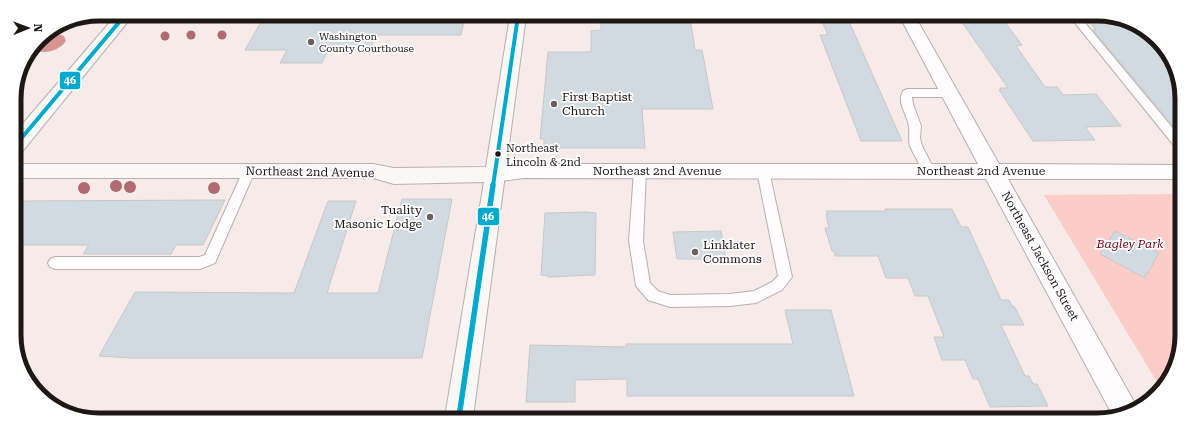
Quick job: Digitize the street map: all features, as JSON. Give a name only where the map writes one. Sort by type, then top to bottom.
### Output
[{"type":"street","points":[[21,140],[120,21]]},
{"type":"street","points":[[460,413],[495,174],[500,152],[517,21]]},
{"type":"street","name":"Northeast Jackson Street","points":[[910,21],[1123,408]]},
{"type":"street","name":"Northeast 2nd Avenue","points":[[21,171],[373,171],[394,176],[495,174],[524,171],[1175,172]]},
{"type":"lane","points":[[1078,21],[1175,139]]},
{"type":"lane","points":[[929,171],[916,146],[914,138],[915,126],[907,104],[907,93],[950,93]]},
{"type":"lane","points":[[55,263],[200,263],[210,259],[249,171]]},
{"type":"lane","points":[[640,171],[636,241],[643,286],[653,296],[670,301],[730,300],[756,297],[777,286],[785,277],[763,171]]},
{"type":"green space","name":"Bagley Park","points":[[1175,194],[1175,335],[1171,360],[1158,383],[1044,195]]},
{"type":"shaded area","points":[[61,35],[64,36],[66,41],[60,47],[52,51],[38,51],[40,48],[48,48],[48,40],[52,37]]},
{"type":"building","name":"Washington County Courthouse","points":[[262,21],[464,21],[461,35],[376,35],[370,50],[328,50],[322,63],[280,63],[287,50],[245,50]]},
{"type":"building","points":[[691,21],[695,50],[702,50],[713,109],[642,109],[645,148],[544,148],[544,139],[540,139],[548,52],[591,52],[591,31],[601,30],[601,22]]},
{"type":"building","points":[[822,21],[849,21],[902,141],[861,141],[820,35],[828,35]]},
{"type":"building","points":[[961,21],[1004,21],[1022,45],[1016,46],[1045,87],[1057,87],[1063,95],[1096,94],[1121,126],[1085,127],[1095,140],[1033,141],[999,90],[1001,90],[1000,88],[1008,88]]},
{"type":"building","points":[[1088,21],[1102,21],[1121,25],[1125,29],[1131,29],[1140,34],[1156,48],[1169,69],[1172,79],[1175,99],[1175,128],[1093,30],[1096,30]]},
{"type":"building","points":[[402,199],[452,199],[422,358],[131,358],[99,356],[135,292],[294,293],[328,201],[356,201],[327,293],[378,293]]},
{"type":"building","points":[[225,200],[203,245],[176,245],[171,254],[83,254],[89,245],[21,245],[21,201]]},
{"type":"building","points":[[885,209],[952,209],[961,227],[968,227],[1001,300],[1009,300],[1012,306],[1014,306],[1024,325],[1001,325],[1025,376],[1029,376],[1033,384],[1037,384],[1048,406],[990,407],[978,379],[973,379],[965,360],[942,360],[934,337],[944,337],[928,296],[915,296],[908,278],[886,278],[878,256],[835,256],[825,228],[829,228],[826,214],[828,214],[826,211],[886,211]]},
{"type":"building","points":[[545,213],[596,213],[595,275],[548,277],[541,275]]},
{"type":"building","name":"Linklater Commons","points":[[721,231],[726,259],[677,259],[673,232]]},
{"type":"building","points":[[1115,231],[1159,253],[1145,278],[1100,254]]},
{"type":"building","points":[[785,310],[831,310],[854,396],[627,396],[627,379],[575,380],[575,402],[526,402],[530,345],[626,347],[626,344],[793,344]]},
{"type":"transit line","name":"46","points":[[21,139],[120,21]]},
{"type":"transit line","name":"46","points":[[460,413],[517,21]]},
{"type":"place","name":"Washington County Courthouse","points":[[311,42]]},
{"type":"place","name":"First Baptist Church","points":[[554,104]]},
{"type":"place","name":"Northeast Lincoln & 2nd","points":[[498,154]]},
{"type":"place","name":"Tuality Masonic Lodge","points":[[430,217]]},
{"type":"place","name":"Linklater Commons","points":[[695,252]]}]
